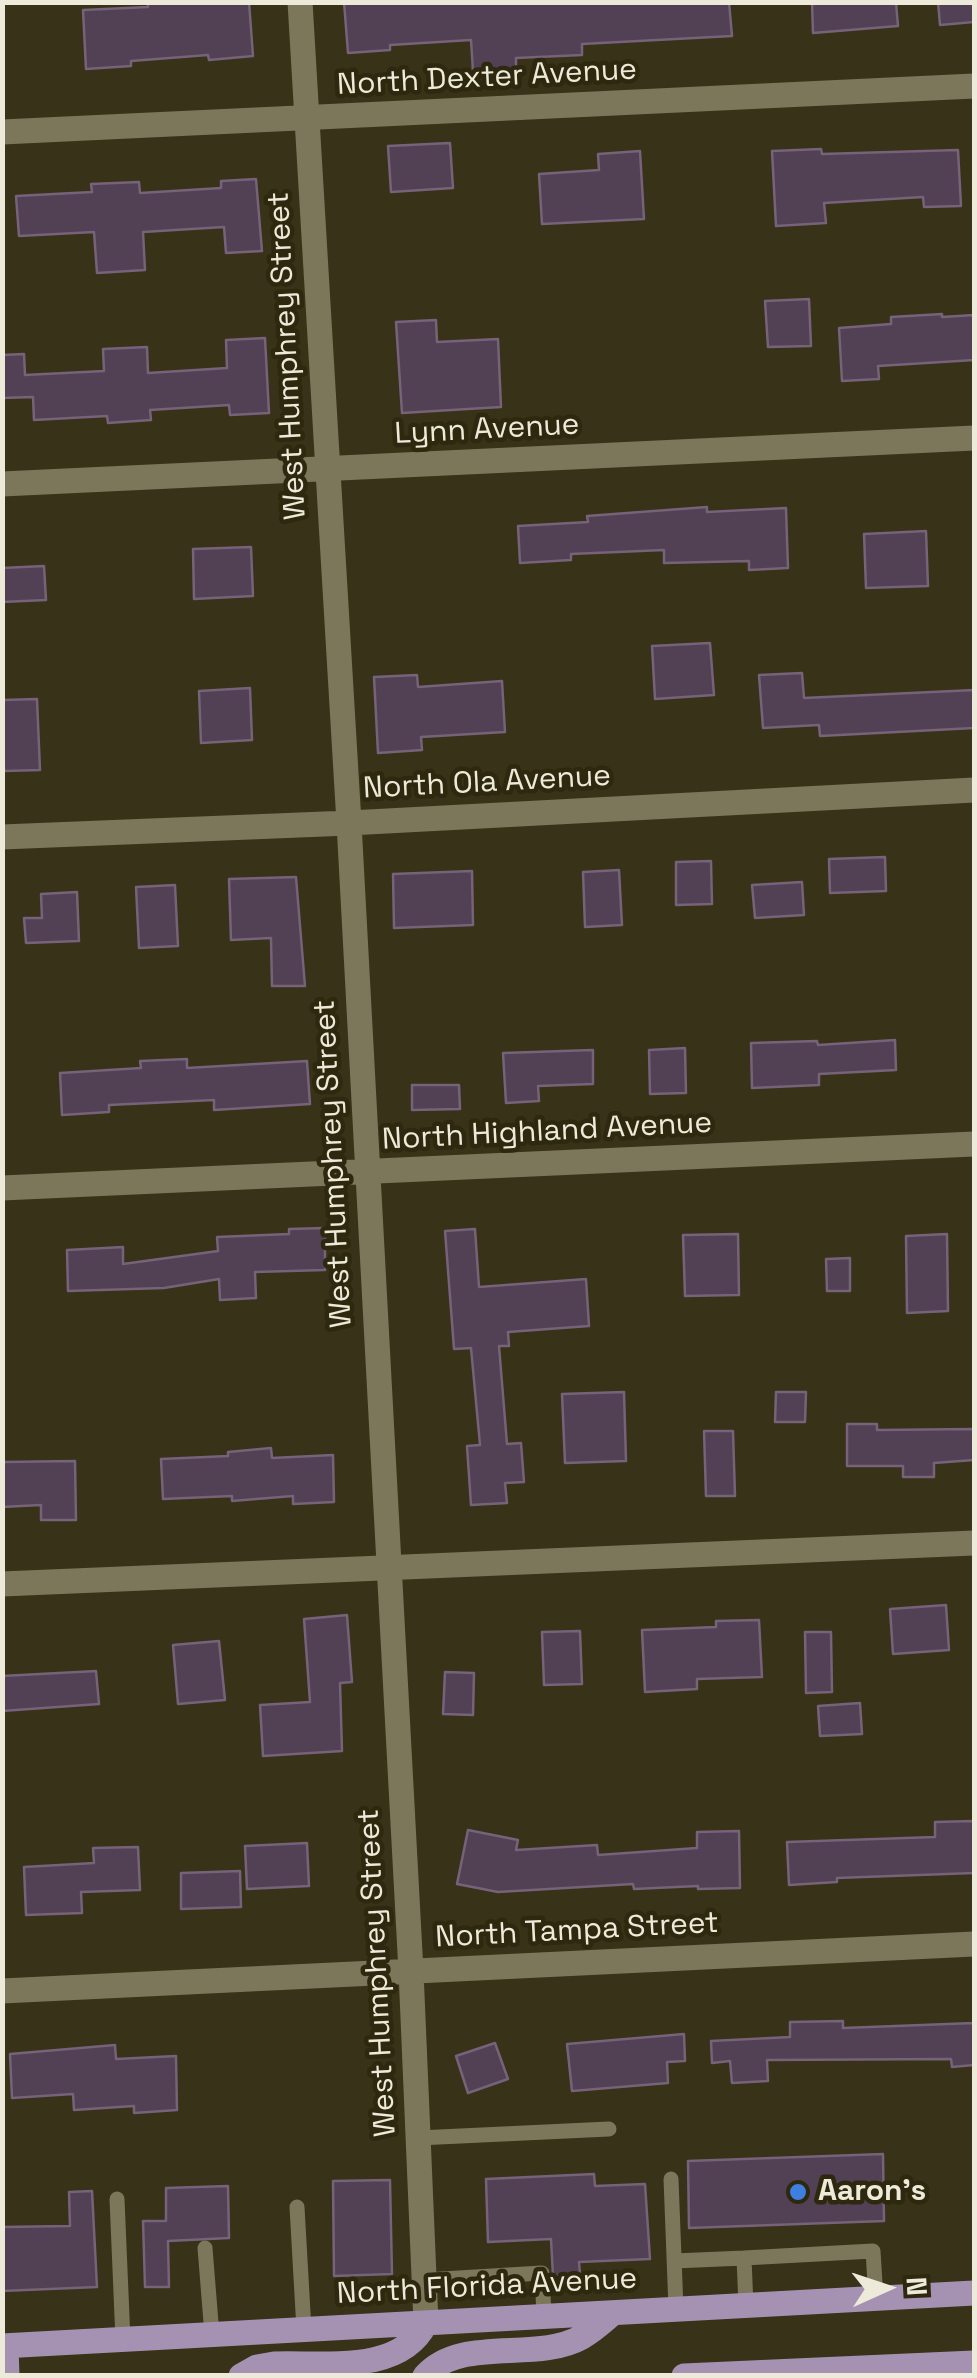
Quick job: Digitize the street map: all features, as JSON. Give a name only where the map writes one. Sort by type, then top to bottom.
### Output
[{"type":"main road","name":"North Florida Avenue","points":[[4,2346],[974,2293]]},
{"type":"main road","points":[[425,2376],[442,2360],[458,2356],[552,2347],[582,2338],[613,2313]]},
{"type":"main road","points":[[241,2376],[274,2364],[384,2358],[401,2351],[422,2333],[426,2323]]},
{"type":"main road","points":[[4,2346],[7,2376]]},
{"type":"main road","points":[[684,2376],[871,2371],[974,2362]]},
{"type":"street","name":"West Humphrey Street","points":[[300,2],[349,823],[411,1971],[426,2323]]},
{"type":"street","name":"North Dexter Avenue","points":[[2,132],[974,86]]},
{"type":"street","name":"Lynn Avenue","points":[[2,484],[974,438]]},
{"type":"street","name":"North Ola Avenue","points":[[2,837],[974,790]]},
{"type":"street","name":"North Highland Avenue","points":[[2,1188],[974,1144]]},
{"type":"street","points":[[2,1584],[974,1543]]},
{"type":"street","name":"North Tampa Street","points":[[2,1992],[974,1944]]},
{"type":"lane","points":[[418,2138],[609,2129]]},
{"type":"lane","points":[[671,2179],[676,2310]]},
{"type":"lane","points":[[117,2199],[123,2340]]},
{"type":"lane","points":[[297,2207],[304,2330]]},
{"type":"lane","points":[[205,2248],[212,2335]]},
{"type":"lane","points":[[674,2261],[874,2251],[876,2298]]},
{"type":"lane","points":[[744,2258],[746,2306]]},
{"type":"lane","points":[[424,2280],[542,2274],[544,2316]]},
{"type":"building","points":[[147,2],[249,2],[253,56],[209,60],[208,55],[86,69],[83,10],[148,7]]},
{"type":"building","points":[[344,2],[729,2],[732,36],[582,44],[582,55],[516,58],[516,69],[473,72],[471,40],[390,45],[390,50],[348,53]]},
{"type":"building","points":[[812,2],[896,2],[898,26],[813,33]]},
{"type":"building","points":[[938,2],[974,2],[974,22],[940,25]]},
{"type":"building","points":[[450,143],[453,188],[391,192],[388,146]]},
{"type":"building","points":[[821,149],[822,154],[958,150],[961,206],[924,207],[923,197],[824,203],[826,223],[776,226],[772,151]]},
{"type":"building","points":[[640,151],[644,219],[542,224],[539,174],[599,170],[598,154]]},
{"type":"building","points":[[256,179],[262,251],[226,253],[224,227],[143,232],[145,270],[97,273],[94,232],[19,236],[16,196],[92,192],[91,184],[139,182],[140,193],[221,188],[221,181]]},
{"type":"building","points":[[809,299],[811,346],[768,347],[765,301]]},
{"type":"building","points":[[974,315],[974,360],[878,366],[879,379],[842,381],[839,328],[891,324],[891,317]]},
{"type":"building","points":[[436,320],[437,342],[498,339],[501,407],[402,413],[396,322]]},
{"type":"building","points":[[265,338],[269,413],[230,415],[229,405],[150,410],[151,420],[108,423],[107,416],[34,420],[33,397],[2,398],[2,355],[24,354],[25,375],[104,371],[103,349],[147,347],[148,373],[227,368],[226,340]]},
{"type":"building","points":[[707,507],[707,512],[786,508],[788,568],[749,570],[749,561],[664,563],[664,550],[571,554],[571,560],[520,563],[518,526],[588,522],[587,516]]},
{"type":"building","points":[[926,531],[928,586],[866,588],[864,534]]},
{"type":"building","points":[[251,547],[253,596],[194,599],[193,549]]},
{"type":"building","points":[[44,566],[46,600],[2,602],[2,568]]},
{"type":"building","points":[[710,643],[714,695],[655,699],[652,646]]},
{"type":"building","points":[[802,673],[804,698],[974,690],[974,728],[820,736],[819,725],[763,728],[759,675]]},
{"type":"building","points":[[417,675],[418,687],[502,681],[505,732],[421,737],[422,750],[378,753],[374,677]]},
{"type":"building","points":[[250,688],[252,740],[201,743],[199,691]]},
{"type":"building","points":[[37,699],[40,770],[4,771],[2,700]]},
{"type":"building","points":[[885,857],[886,891],[830,893],[829,859]]},
{"type":"building","points":[[711,861],[712,904],[676,905],[676,862]]},
{"type":"building","points":[[619,870],[622,925],[585,927],[583,872]]},
{"type":"building","points":[[472,871],[473,925],[394,928],[393,874]]},
{"type":"building","points":[[296,877],[305,986],[272,986],[271,938],[231,940],[229,879]]},
{"type":"building","points":[[802,882],[804,915],[755,918],[752,885]]},
{"type":"building","points":[[175,885],[178,946],[139,948],[136,887]]},
{"type":"building","points":[[77,892],[79,941],[26,943],[24,918],[42,918],[41,894]]},
{"type":"building","points":[[895,1040],[896,1070],[819,1074],[819,1085],[752,1088],[751,1043],[817,1041],[818,1045]]},
{"type":"building","points":[[685,1048],[686,1093],[650,1094],[649,1050]]},
{"type":"building","points":[[593,1050],[593,1084],[538,1086],[539,1101],[506,1103],[503,1053]]},
{"type":"building","points":[[187,1059],[187,1068],[307,1061],[310,1104],[214,1110],[214,1100],[109,1105],[109,1112],[62,1115],[60,1073],[141,1068],[140,1061]]},
{"type":"building","points":[[412,1085],[459,1085],[460,1109],[412,1110]]},
{"type":"building","points":[[325,1228],[325,1270],[255,1272],[256,1298],[220,1300],[219,1279],[164,1288],[68,1291],[67,1250],[123,1247],[123,1264],[218,1251],[217,1237]]},
{"type":"building","points":[[475,1229],[479,1287],[586,1279],[589,1326],[508,1332],[509,1346],[499,1346],[507,1444],[521,1443],[524,1482],[505,1483],[507,1503],[471,1505],[467,1446],[480,1445],[471,1348],[454,1349],[445,1231]]},
{"type":"building","points":[[738,1234],[739,1295],[685,1296],[683,1235]]},
{"type":"building","points":[[947,1234],[948,1311],[907,1313],[906,1236]]},
{"type":"building","points":[[850,1258],[850,1291],[827,1291],[826,1259]]},
{"type":"building","points":[[624,1392],[626,1461],[565,1463],[562,1394]]},
{"type":"building","points":[[776,1392],[806,1392],[805,1422],[775,1422]]},
{"type":"building","points":[[847,1424],[877,1424],[877,1430],[974,1429],[974,1460],[934,1463],[934,1477],[903,1477],[903,1466],[847,1466]]},
{"type":"building","points":[[704,1431],[733,1431],[735,1496],[706,1496]]},
{"type":"building","points":[[271,1448],[272,1458],[333,1455],[334,1502],[293,1504],[293,1496],[232,1501],[232,1496],[163,1499],[161,1459],[228,1456],[228,1452]]},
{"type":"building","points":[[75,1461],[76,1520],[41,1520],[41,1505],[2,1507],[2,1462]]},
{"type":"building","points":[[946,1605],[949,1650],[893,1654],[890,1609]]},
{"type":"building","points":[[347,1615],[352,1682],[340,1683],[342,1751],[263,1756],[260,1705],[310,1702],[304,1619]]},
{"type":"building","points":[[759,1620],[762,1677],[697,1679],[697,1689],[645,1692],[642,1630],[716,1627],[716,1621]]},
{"type":"building","points":[[580,1631],[582,1684],[544,1685],[542,1632]]},
{"type":"building","points":[[805,1632],[831,1632],[832,1692],[806,1693]]},
{"type":"building","points":[[219,1641],[225,1700],[178,1704],[173,1645]]},
{"type":"building","points":[[96,1671],[99,1704],[2,1711],[2,1676]]},
{"type":"building","points":[[445,1672],[474,1673],[473,1715],[443,1714]]},
{"type":"building","points":[[860,1703],[862,1734],[820,1736],[818,1706]]},
{"type":"building","points":[[974,1821],[974,1873],[837,1878],[837,1882],[789,1885],[787,1842],[935,1837],[935,1822]]},
{"type":"building","points":[[468,1830],[518,1840],[516,1850],[597,1845],[598,1855],[697,1848],[697,1832],[739,1831],[740,1888],[634,1889],[633,1884],[498,1892],[457,1884]]},
{"type":"building","points":[[307,1843],[309,1886],[247,1889],[245,1846]]},
{"type":"building","points":[[138,1847],[140,1890],[81,1892],[82,1913],[26,1915],[24,1867],[94,1863],[93,1848]]},
{"type":"building","points":[[240,1871],[241,1907],[181,1909],[181,1873]]},
{"type":"building","points":[[843,2021],[843,2028],[974,2023],[974,2065],[952,2067],[951,2059],[767,2060],[768,2081],[732,2083],[730,2061],[712,2063],[711,2041],[790,2037],[790,2022]]},
{"type":"building","points":[[684,2034],[685,2061],[667,2062],[668,2083],[572,2091],[567,2044]]},
{"type":"building","points":[[495,2043],[508,2079],[468,2093],[456,2056]]},
{"type":"building","points":[[115,2045],[116,2059],[176,2056],[177,2110],[134,2113],[134,2106],[74,2110],[73,2094],[12,2098],[10,2054]]},
{"type":"building","points":[[883,2154],[884,2221],[689,2228],[688,2161]]},
{"type":"building","points":[[594,2174],[595,2186],[645,2184],[650,2259],[579,2262],[580,2274],[553,2276],[551,2239],[488,2242],[486,2179]]},
{"type":"building","points":[[390,2180],[392,2274],[334,2276],[333,2181]]},
{"type":"building","points":[[228,2186],[229,2238],[168,2241],[169,2287],[145,2287],[143,2221],[166,2221],[166,2188]]},
{"type":"building","points":[[92,2191],[97,2287],[2,2291],[2,2227],[70,2226],[69,2192]]},
{"type":"place","name":"Aaron's","points":[[798,2192]]}]
